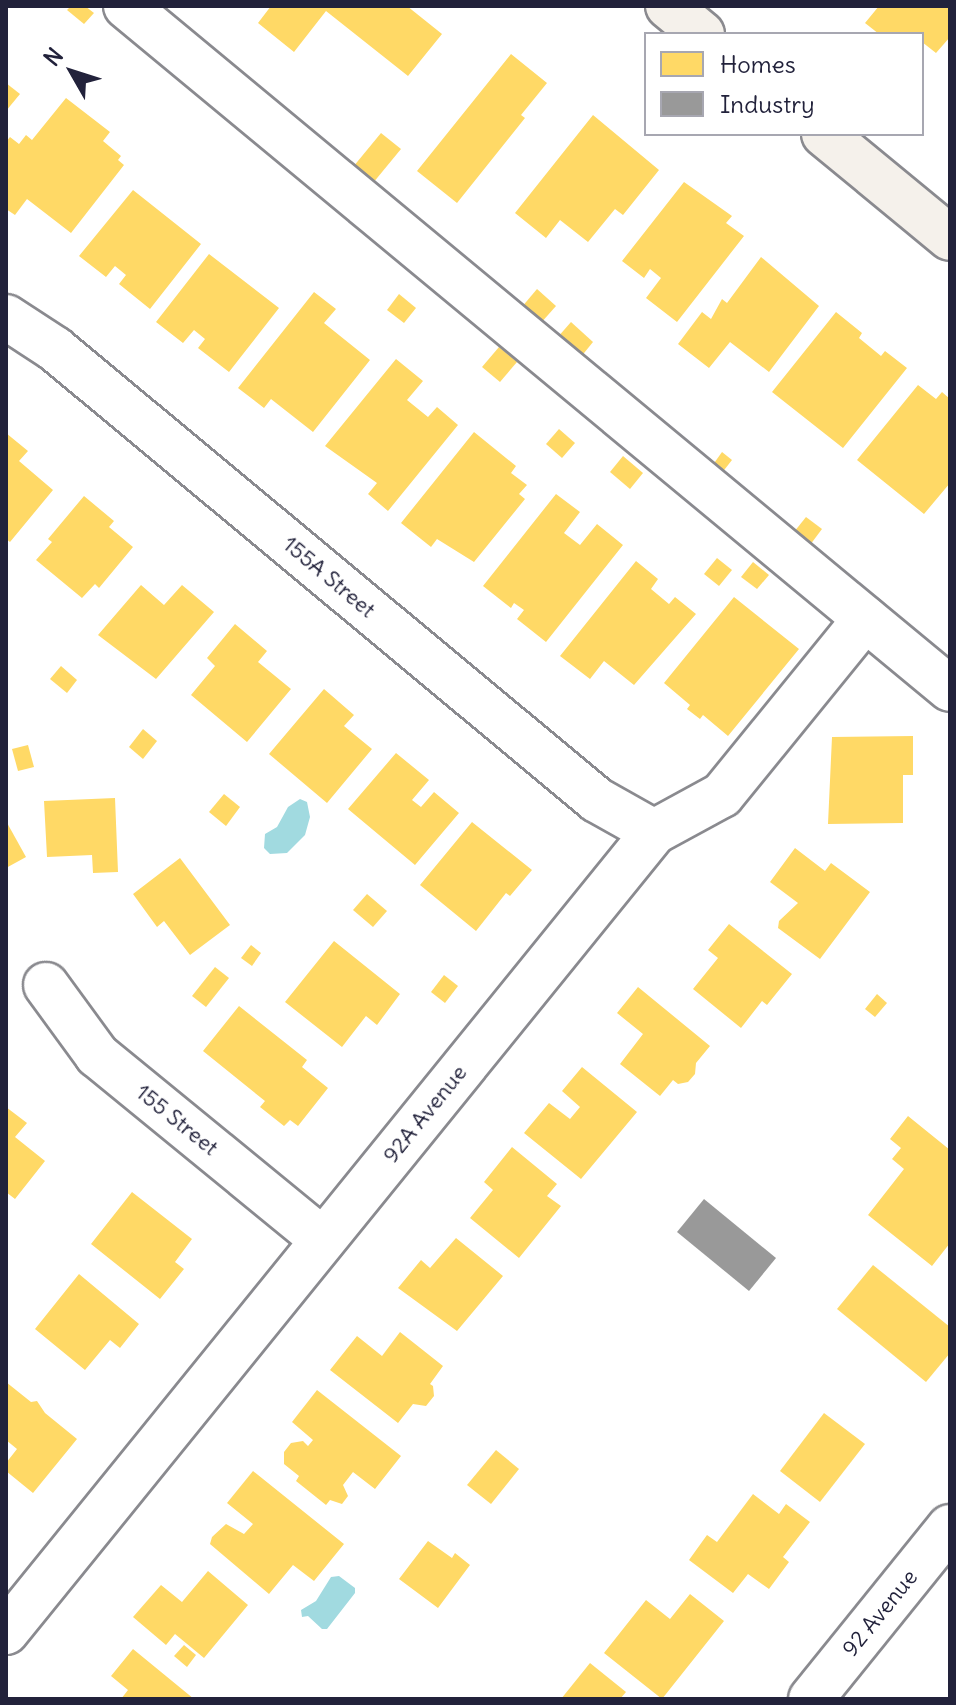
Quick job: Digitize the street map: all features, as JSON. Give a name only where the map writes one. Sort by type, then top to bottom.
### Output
[{"type":"main road","points":[[668,6],[700,32]]},
{"type":"main road","points":[[826,136],[950,238]]},
{"type":"street","points":[[126,6],[950,689]]},
{"type":"street","name":"155A Street","points":[[6,317],[55,349],[597,800],[654,832]]},
{"type":"street","name":"92A Avenue","points":[[13,1607],[323,1240],[654,832],[722,795],[865,619]]},
{"type":"street","name":"155 Street","points":[[46,985],[97,1055],[323,1240]]},
{"type":"street","name":"92 Avenue","points":[[811,1699],[950,1527]]},
{"type":"water","points":[[300,799],[307,802],[310,817],[305,835],[287,853],[270,854],[264,848],[265,834],[277,827],[288,807]]},
{"type":"water","points":[[339,1576],[355,1588],[355,1593],[327,1629],[322,1629],[308,1616],[302,1617],[301,1610],[316,1601],[331,1577]]},
{"type":"building: Homes","points":[[71,6],[85,6],[94,13],[84,24],[67,10]]},
{"type":"building: Homes","points":[[271,6],[407,6],[442,34],[408,76],[326,11],[294,52],[258,23]]},
{"type":"building: Homes","points":[[879,6],[950,6],[950,37],[936,53],[924,44],[924,32],[876,32],[865,23]]},
{"type":"building: Homes","points":[[511,54],[547,83],[521,115],[525,118],[457,203],[417,171]]},
{"type":"building: Homes","points":[[6,83],[20,94],[6,111]]},
{"type":"building: Homes","points":[[66,98],[110,132],[103,141],[121,156],[118,160],[124,165],[71,233],[27,199],[15,215],[6,209],[6,142],[10,137],[19,144],[26,135],[32,140]]},
{"type":"building: Homes","points":[[593,115],[659,170],[623,215],[615,209],[588,242],[560,220],[546,238],[515,213]]},
{"type":"building: Homes","points":[[381,133],[401,149],[373,183],[353,167]]},
{"type":"building: Homes","points":[[684,182],[732,216],[726,223],[744,236],[677,322],[646,298],[661,278],[650,269],[644,278],[622,261]]},
{"type":"building: Homes","points":[[133,190],[201,244],[150,309],[119,284],[126,275],[115,266],[106,277],[79,256]]},
{"type":"building: Homes","points":[[209,254],[279,308],[229,372],[198,348],[205,339],[194,330],[183,343],[156,322]]},
{"type":"building: Homes","points":[[761,257],[819,306],[769,372],[730,342],[709,368],[678,344],[702,312],[711,319],[722,299],[727,303]]},
{"type":"building: Homes","points":[[537,289],[556,306],[540,324],[521,308]]},
{"type":"building: Homes","points":[[314,292],[336,309],[324,323],[370,360],[313,432],[271,399],[264,408],[238,388]]},
{"type":"building: Homes","points":[[399,294],[416,308],[404,323],[387,310]]},
{"type":"building: Homes","points":[[836,312],[862,333],[859,338],[881,356],[885,351],[907,368],[843,448],[772,392]]},
{"type":"building: Homes","points":[[571,322],[593,342],[580,358],[557,338]]},
{"type":"building: Homes","points":[[499,347],[517,362],[500,382],[482,367]]},
{"type":"building: Homes","points":[[396,359],[423,381],[407,400],[428,417],[437,407],[458,425],[388,511],[368,494],[377,483],[325,446]]},
{"type":"building: Homes","points":[[918,385],[936,399],[942,392],[950,399],[950,483],[924,514],[857,460]]},
{"type":"building: Homes","points":[[559,429],[575,443],[562,458],[546,444]]},
{"type":"building: Homes","points":[[474,432],[516,466],[511,473],[527,485],[519,494],[525,499],[474,562],[437,539],[431,547],[401,523]]},
{"type":"building: Homes","points":[[6,433],[28,451],[19,461],[53,490],[10,542],[6,539]]},
{"type":"building: Homes","points":[[722,452],[732,460],[721,474],[712,466]]},
{"type":"building: Homes","points":[[623,456],[643,473],[630,489],[610,472]]},
{"type":"building: Homes","points":[[556,494],[580,512],[564,533],[580,545],[597,524],[623,545],[546,642],[517,619],[524,610],[514,603],[511,608],[483,586]]},
{"type":"building: Homes","points":[[84,496],[114,521],[109,527],[133,547],[99,588],[95,584],[82,598],[36,560],[52,542],[48,539]]},
{"type":"building: Homes","points":[[806,517],[822,529],[810,545],[794,532]]},
{"type":"building: Homes","points":[[717,558],[732,570],[719,586],[704,574]]},
{"type":"building: Homes","points":[[636,561],[658,579],[651,589],[669,604],[675,597],[696,614],[634,685],[604,661],[590,679],[560,656]]},
{"type":"building: Homes","points":[[753,562],[769,575],[757,589],[741,577]]},
{"type":"building: Homes","points":[[141,585],[164,605],[182,585],[214,612],[156,679],[98,635]]},
{"type":"building: Homes","points":[[734,597],[799,649],[728,736],[703,715],[700,719],[687,709],[690,705],[664,683]]},
{"type":"building: Homes","points":[[235,624],[267,651],[258,662],[291,689],[247,742],[191,695],[215,666],[207,658]]},
{"type":"building: Homes","points":[[61,666],[77,680],[67,693],[50,679]]},
{"type":"building: Homes","points":[[324,689],[354,715],[344,726],[372,749],[327,803],[269,754]]},
{"type":"building: Homes","points":[[143,729],[157,741],[143,759],[129,747]]},
{"type":"building: Homes","points":[[913,736],[913,775],[903,775],[903,823],[828,824],[832,737]]},
{"type":"building: Homes","points":[[28,745],[34,767],[18,771],[12,749]]},
{"type":"building: Homes","points":[[396,753],[429,780],[412,800],[421,807],[434,792],[459,813],[415,865],[348,809]]},
{"type":"building: Homes","points":[[224,794],[240,807],[226,826],[209,812]]},
{"type":"building: Homes","points":[[115,798],[118,872],[93,873],[92,855],[47,857],[44,801]]},
{"type":"building: Homes","points":[[6,821],[26,857],[6,868]]},
{"type":"building: Homes","points":[[472,822],[532,870],[510,896],[506,893],[476,931],[420,885]]},
{"type":"building: Homes","points":[[795,848],[825,871],[831,863],[870,892],[820,959],[778,928],[779,921],[798,903],[770,882]]},
{"type":"building: Homes","points":[[180,858],[230,925],[190,955],[164,921],[157,927],[133,894]]},
{"type":"building: Homes","points":[[367,894],[387,911],[373,927],[353,910]]},
{"type":"building: Homes","points":[[729,924],[792,974],[767,1005],[762,1001],[741,1028],[693,989],[718,958],[708,950]]},
{"type":"building: Homes","points":[[334,941],[400,994],[377,1025],[366,1016],[342,1047],[285,1002]]},
{"type":"building: Homes","points":[[251,945],[261,953],[252,966],[241,958]]},
{"type":"building: Homes","points":[[215,967],[229,978],[206,1007],[192,996]]},
{"type":"building: Homes","points":[[444,975],[458,986],[445,1003],[431,992]]},
{"type":"building: Homes","points":[[638,987],[710,1046],[696,1063],[695,1074],[688,1082],[678,1084],[673,1080],[660,1096],[620,1064],[643,1034],[617,1013]]},
{"type":"building: Homes","points":[[877,994],[887,1003],[875,1017],[865,1009]]},
{"type":"building: Homes","points":[[239,1006],[307,1060],[302,1067],[328,1088],[298,1126],[290,1120],[284,1126],[260,1107],[265,1101],[203,1051]]},
{"type":"building: Homes","points":[[582,1067],[637,1112],[581,1179],[524,1133],[549,1103],[570,1119],[580,1107],[562,1091]]},
{"type":"building: Homes","points":[[6,1107],[27,1123],[15,1137],[45,1161],[15,1199],[6,1192]]},
{"type":"building: Homes","points":[[908,1116],[950,1150],[950,1243],[932,1266],[868,1215],[904,1169],[892,1159],[901,1148],[890,1139]]},
{"type":"building: Homes","points":[[512,1147],[557,1184],[547,1196],[561,1206],[519,1258],[470,1218],[493,1190],[484,1182]]},
{"type":"building: Homes","points":[[132,1192],[192,1239],[175,1262],[184,1269],[160,1299],[91,1244]]},
{"type":"building: Homes","points":[[456,1238],[503,1276],[457,1331],[398,1288],[421,1260],[430,1268]]},
{"type":"building: Homes","points":[[873,1265],[950,1327],[950,1353],[926,1382],[837,1309]]},
{"type":"building: Homes","points":[[79,1274],[139,1324],[120,1348],[110,1340],[85,1370],[35,1329]]},
{"type":"building: Homes","points":[[400,1332],[443,1366],[430,1384],[434,1396],[426,1406],[413,1404],[398,1423],[330,1370],[357,1336],[382,1356]]},
{"type":"building: Homes","points":[[6,1382],[31,1402],[37,1401],[45,1413],[77,1439],[33,1493],[6,1471],[6,1463],[17,1449],[6,1440]]},
{"type":"building: Homes","points":[[317,1390],[401,1456],[375,1489],[353,1472],[343,1485],[348,1496],[342,1504],[330,1500],[326,1505],[296,1481],[299,1476],[284,1464],[284,1452],[291,1443],[303,1441],[308,1446],[313,1440],[292,1422]]},
{"type":"building: Homes","points":[[824,1413],[865,1444],[820,1502],[780,1471]]},
{"type":"building: Homes","points":[[496,1450],[519,1469],[491,1504],[467,1485]]},
{"type":"building: Homes","points":[[253,1471],[344,1544],[314,1581],[293,1565],[269,1594],[210,1544],[212,1537],[226,1524],[244,1534],[253,1524],[227,1503]]},
{"type":"building: Homes","points":[[753,1494],[779,1514],[786,1504],[810,1522],[783,1557],[789,1562],[769,1589],[748,1574],[733,1593],[689,1560],[707,1535],[717,1542]]},
{"type":"building: Homes","points":[[428,1541],[452,1558],[455,1553],[470,1565],[438,1608],[399,1579]]},
{"type":"building: Homes","points":[[208,1571],[248,1605],[204,1658],[175,1634],[166,1645],[133,1617],[161,1585],[182,1602]]},
{"type":"building: Homes","points":[[690,1594],[724,1621],[662,1699],[604,1653],[646,1600],[670,1619]]},
{"type":"building: Homes","points":[[184,1645],[196,1655],[187,1667],[174,1656]]},
{"type":"building: Homes","points":[[133,1649],[194,1699],[121,1699],[128,1690],[111,1676]]},
{"type":"building: Homes","points":[[590,1663],[626,1692],[620,1699],[561,1699]]},
{"type":"building: Industry","points":[[704,1199],[776,1258],[749,1291],[677,1232]]}]
